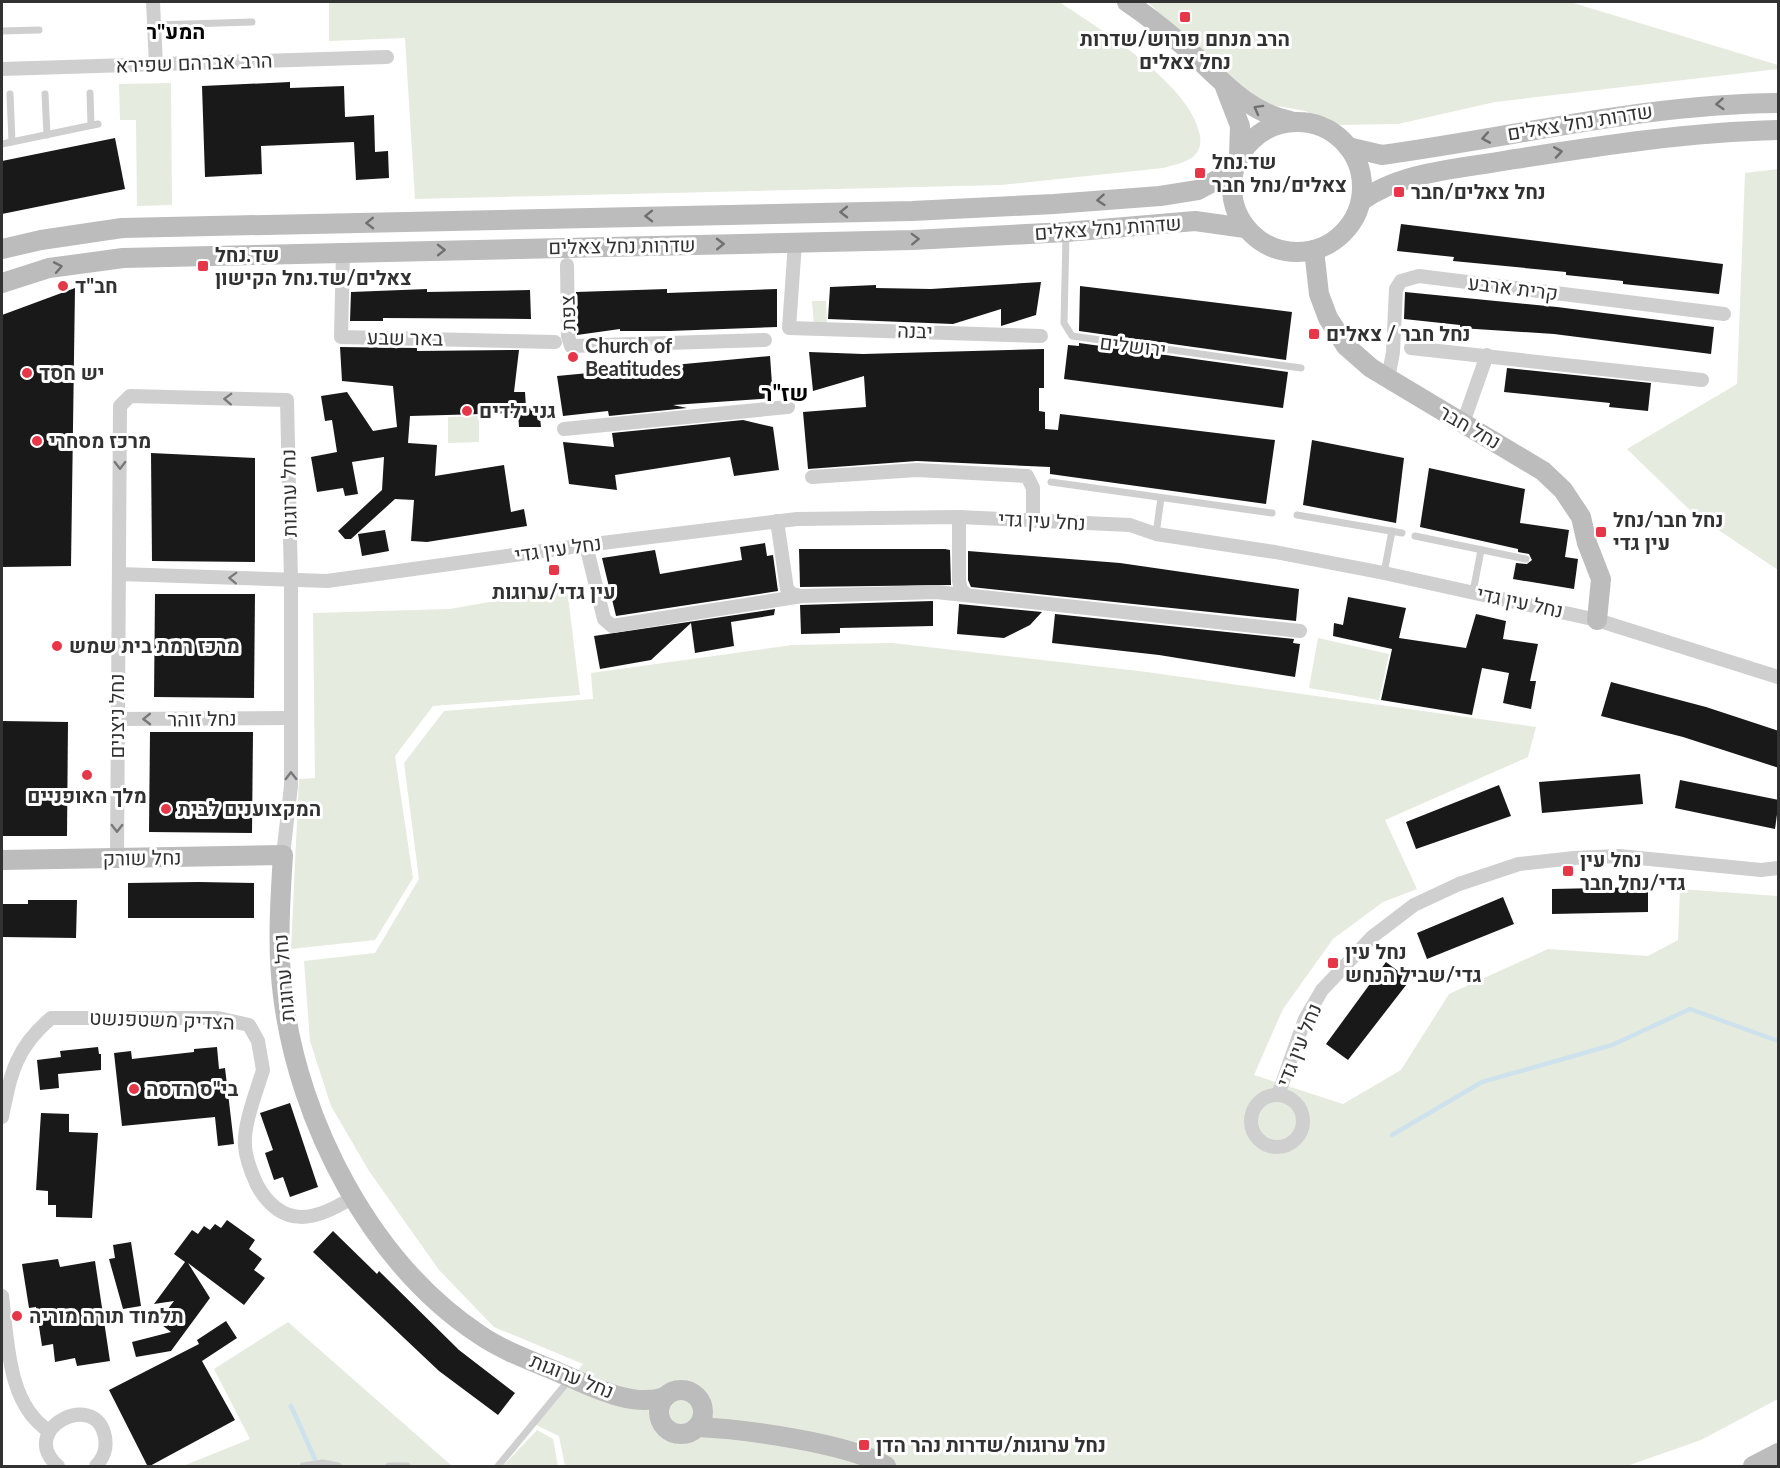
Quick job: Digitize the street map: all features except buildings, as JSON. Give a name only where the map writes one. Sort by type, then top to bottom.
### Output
[{"type":"main road","points":[[1127,2],[1173,37],[1222,82],[1264,112],[1327,129],[1348,147],[1361,173],[1360,201],[1354,219],[1343,233],[1314,250],[1295,253],[1277,249],[1259,241],[1245,228],[1232,200],[1232,179],[1242,141],[1239,118],[1222,82]]},
{"type":"main road","name":"שדרות נחל צאלים","points":[[1348,147],[1382,155],[1645,111],[1735,103],[1779,103]]},
{"type":"main road","points":[[1238,159],[1250,141],[1265,131],[1282,124],[1300,122]]},
{"type":"main road","name":"שדרות נחל צאלים","points":[[1360,201],[1384,187],[1444,171],[1659,138],[1779,130]]},
{"type":"main road","name":"שדרות נחל צאלים","points":[[2,249],[41,240],[122,228],[901,211],[1054,204],[1198,190],[1222,177],[1238,159]]},
{"type":"main road","name":"שדרות נחל צאלים","points":[[2,283],[49,268],[110,259],[795,243],[1066,232],[1194,221],[1245,228]]},
{"type":"main road","name":"נחל חבר","points":[[1314,250],[1319,294],[1339,338],[1371,368],[1543,471],[1563,490],[1581,516],[1587,543],[1601,579],[1597,620]]},
{"type":"main road","name":"נחל שורק","points":[[2,860],[282,855]]},
{"type":"main road","name":"נחל ערוגות","points":[[282,855],[279,937],[283,995],[292,1048],[328,1149],[353,1197],[377,1234],[440,1303],[480,1335],[527,1359],[571,1377],[625,1397],[654,1401],[662,1407]]},
{"type":"main road","points":[[702,1404],[702,1418],[697,1427],[689,1433],[675,1433],[664,1426],[662,1407],[674,1392],[684,1390],[693,1394],[702,1404],[723,1419],[764,1434],[886,1467]]},
{"type":"main road","points":[[697,1427],[764,1434]]},
{"type":"main road","points":[[1753,1467],[1779,1453]]},
{"type":"street","points":[[153,2],[156,65]]},
{"type":"street","name":"הרב אברהם שפירא","points":[[2,69],[387,57]]},
{"type":"street","name":"יבנה","points":[[795,243],[789,328],[1041,336]]},
{"type":"street","name":"באר שבע","points":[[344,252],[341,337],[555,342]]},
{"type":"street","name":"צפת","points":[[567,266],[568,336],[571,346],[765,340]]},
{"type":"street","name":"קרית ארבע","points":[[1388,379],[1393,351],[1396,289],[1401,281],[1419,276],[1724,314]]},
{"type":"street","points":[[1411,348],[1702,380]]},
{"type":"street","points":[[1463,423],[1487,355]]},
{"type":"street","name":"נחל ערוגות","points":[[120,406],[130,396],[287,400],[291,581],[289,718],[291,786],[282,855]]},
{"type":"street","name":"נחל ניצנים","points":[[117,858],[116,719],[120,406]]},
{"type":"street","points":[[564,429],[788,407]]},
{"type":"street","points":[[812,477],[917,470],[1027,476],[1033,488],[1033,521]]},
{"type":"street","points":[[959,516],[959,581],[961,590],[967,595]]},
{"type":"street","name":"נחל עין גדי","points":[[291,581],[327,581],[373,576],[586,545],[777,521],[959,516],[1130,525],[1156,534],[1275,552],[1384,573],[1597,620],[1779,677]]},
{"type":"street","points":[[777,521],[787,589],[792,594],[802,596]]},
{"type":"street","points":[[586,545],[604,619],[612,626],[802,596],[936,592],[1300,631]]},
{"type":"street","points":[[119,574],[291,581]]},
{"type":"street","name":"נחל זוהר","points":[[116,719],[289,718]]},
{"type":"street","name":"נחל עין גדי","points":[[1278,1095],[1305,1019],[1322,990],[1372,937],[1414,906],[1459,884],[1519,864],[1585,857],[1619,856],[1761,870],[1779,868]]},
{"type":"street","name":"הצדיק משטפנשט","points":[[2,1118],[12,1068],[32,1035],[51,1018],[218,1018],[240,1021],[249,1025],[263,1058],[263,1070],[244,1144],[250,1170],[262,1192],[277,1210],[297,1217],[329,1212],[353,1197]]},
{"type":"street","points":[[2,1296],[11,1363],[23,1404],[39,1424],[50,1431]]},
{"type":"street","points":[[58,1467],[47,1448],[50,1431],[58,1421],[70,1414],[84,1415],[96,1421],[104,1432],[107,1446],[103,1458],[96,1467]]},
{"type":"lane","points":[[154,25],[252,22]]},
{"type":"lane","points":[[2,31],[39,30]]},
{"type":"lane","points":[[2,144],[95,125],[90,93]]},
{"type":"lane","points":[[10,94],[12,142]]},
{"type":"lane","points":[[45,94],[46,135]]},
{"type":"lane","name":"ירושלים","points":[[1066,232],[1064,323],[1072,336],[1300,368]]},
{"type":"lane","points":[[1051,482],[1272,513]]},
{"type":"lane","points":[[1156,534],[1161,498]]},
{"type":"lane","points":[[1297,515],[1402,533]]},
{"type":"lane","points":[[1384,573],[1392,531]]},
{"type":"lane","points":[[1415,536],[1526,559]]},
{"type":"lane","points":[[1473,592],[1481,550]]},
{"type":"lane","points":[[498,1467],[571,1377]]},
{"type":"lane","points":[[303,1467],[323,1463],[338,1467]]},
{"type":"lane","points":[[389,1467],[407,1467]]},
{"type":"shaded area","points":[[329,2],[1059,2],[1120,43],[1163,78],[1180,97],[1193,117],[1200,136],[1200,145],[1190,159],[1163,168],[1001,185],[415,199],[405,38],[329,41]]},
{"type":"shaded area","points":[[1148,2],[1570,2],[1778,65],[1778,69],[1495,102],[1398,124],[1336,125],[1305,111],[1252,101],[1223,78]]},
{"type":"shaded area","points":[[171,83],[172,205],[137,206],[136,120],[120,120],[119,84]]},
{"type":"shaded area","points":[[1778,169],[1778,570],[1693,513],[1627,449],[1737,384],[1745,173]]},
{"type":"shaded area","points":[[812,301],[826,301],[827,325],[814,325]]},
{"type":"shaded area","points":[[479,416],[479,442],[448,443],[448,417]]},
{"type":"shaded area","points":[[567,588],[580,695],[433,706],[395,756],[413,878],[375,940],[291,949],[299,779],[315,778],[313,613],[450,609]]},
{"type":"shaded area","points":[[1318,638],[1389,654],[1379,700],[1309,688]]},
{"type":"shaded area","points":[[892,643],[1147,672],[1536,727],[1528,757],[1385,820],[1417,889],[1383,902],[1333,939],[1283,1009],[1254,1075],[1343,1104],[1401,1070],[1449,994],[1548,949],[1648,956],[1678,940],[1680,889],[1778,896],[1778,1399],[1701,1440],[1627,1466],[565,1466],[559,1436],[534,1424],[583,1364],[494,1327],[439,1270],[369,1171],[331,1106],[310,1041],[304,961],[375,953],[419,879],[404,763],[444,711],[593,699],[591,673],[792,645]]},
{"type":"shaded area","points":[[288,1322],[452,1466],[183,1466],[250,1439],[214,1369]]},
{"type":"shaded area","points":[[537,1430],[553,1439],[558,1466],[503,1466]]},
{"type":"waterway","points":[[1392,1135],[1482,1082],[1612,1045],[1690,1009],[1778,1041]]},
{"type":"waterway","points":[[291,1406],[318,1466]]},
{"type":"place","name":"הרב מנחם פורוש/שדרות נחל צאלים","points":[[1185,17]]},
{"type":"place","name":"שד.נחל צאלים/נחל חבר","points":[[1200,173]]},
{"type":"place","name":"נחל צאלים/חבר","points":[[1399,192]]},
{"type":"place","name":"שד.נחל צאלים/שד.נחל הקישון","points":[[203,266]]},
{"type":"place","name":"חב\"ד","points":[[63,286]]},
{"type":"place","name":"נחל חבר / צאלים","points":[[1314,334]]},
{"type":"place","name":"Church of Beatitudes","points":[[573,357]]},
{"type":"place","name":"יש חסד","points":[[27,373]]},
{"type":"place","name":"גני ילדים","points":[[467,411]]},
{"type":"place","name":"מרכז מסחרי","points":[[37,441]]},
{"type":"place","name":"נחל חבר/נחל עין גדי","points":[[1601,532]]},
{"type":"place","name":"עין גדי/ערוגות","points":[[554,570]]},
{"type":"place","name":"מרכז רמת בית שמש","points":[[57,646]]},
{"type":"place","name":"מלך האופניים","points":[[87,775]]},
{"type":"place","name":"המקצוענים לבית","points":[[166,809]]},
{"type":"place","name":"נחל עין גדי/נחל חבר","points":[[1568,871]]},
{"type":"place","name":"נחל עין גדי/שביל הנחש","points":[[1333,963]]},
{"type":"place","name":"בי\"ס הדסה","points":[[134,1089]]},
{"type":"place","name":"תלמוד תורה מוריה","points":[[17,1316]]},
{"type":"place","name":"נחל ערוגות/שדרות נהר הדן","points":[[864,1445]]},
{"type":"district","name":"המע\"ר","points":[[176,32]]},
{"type":"district","name":"שז\"ר","points":[[785,393]]}]
